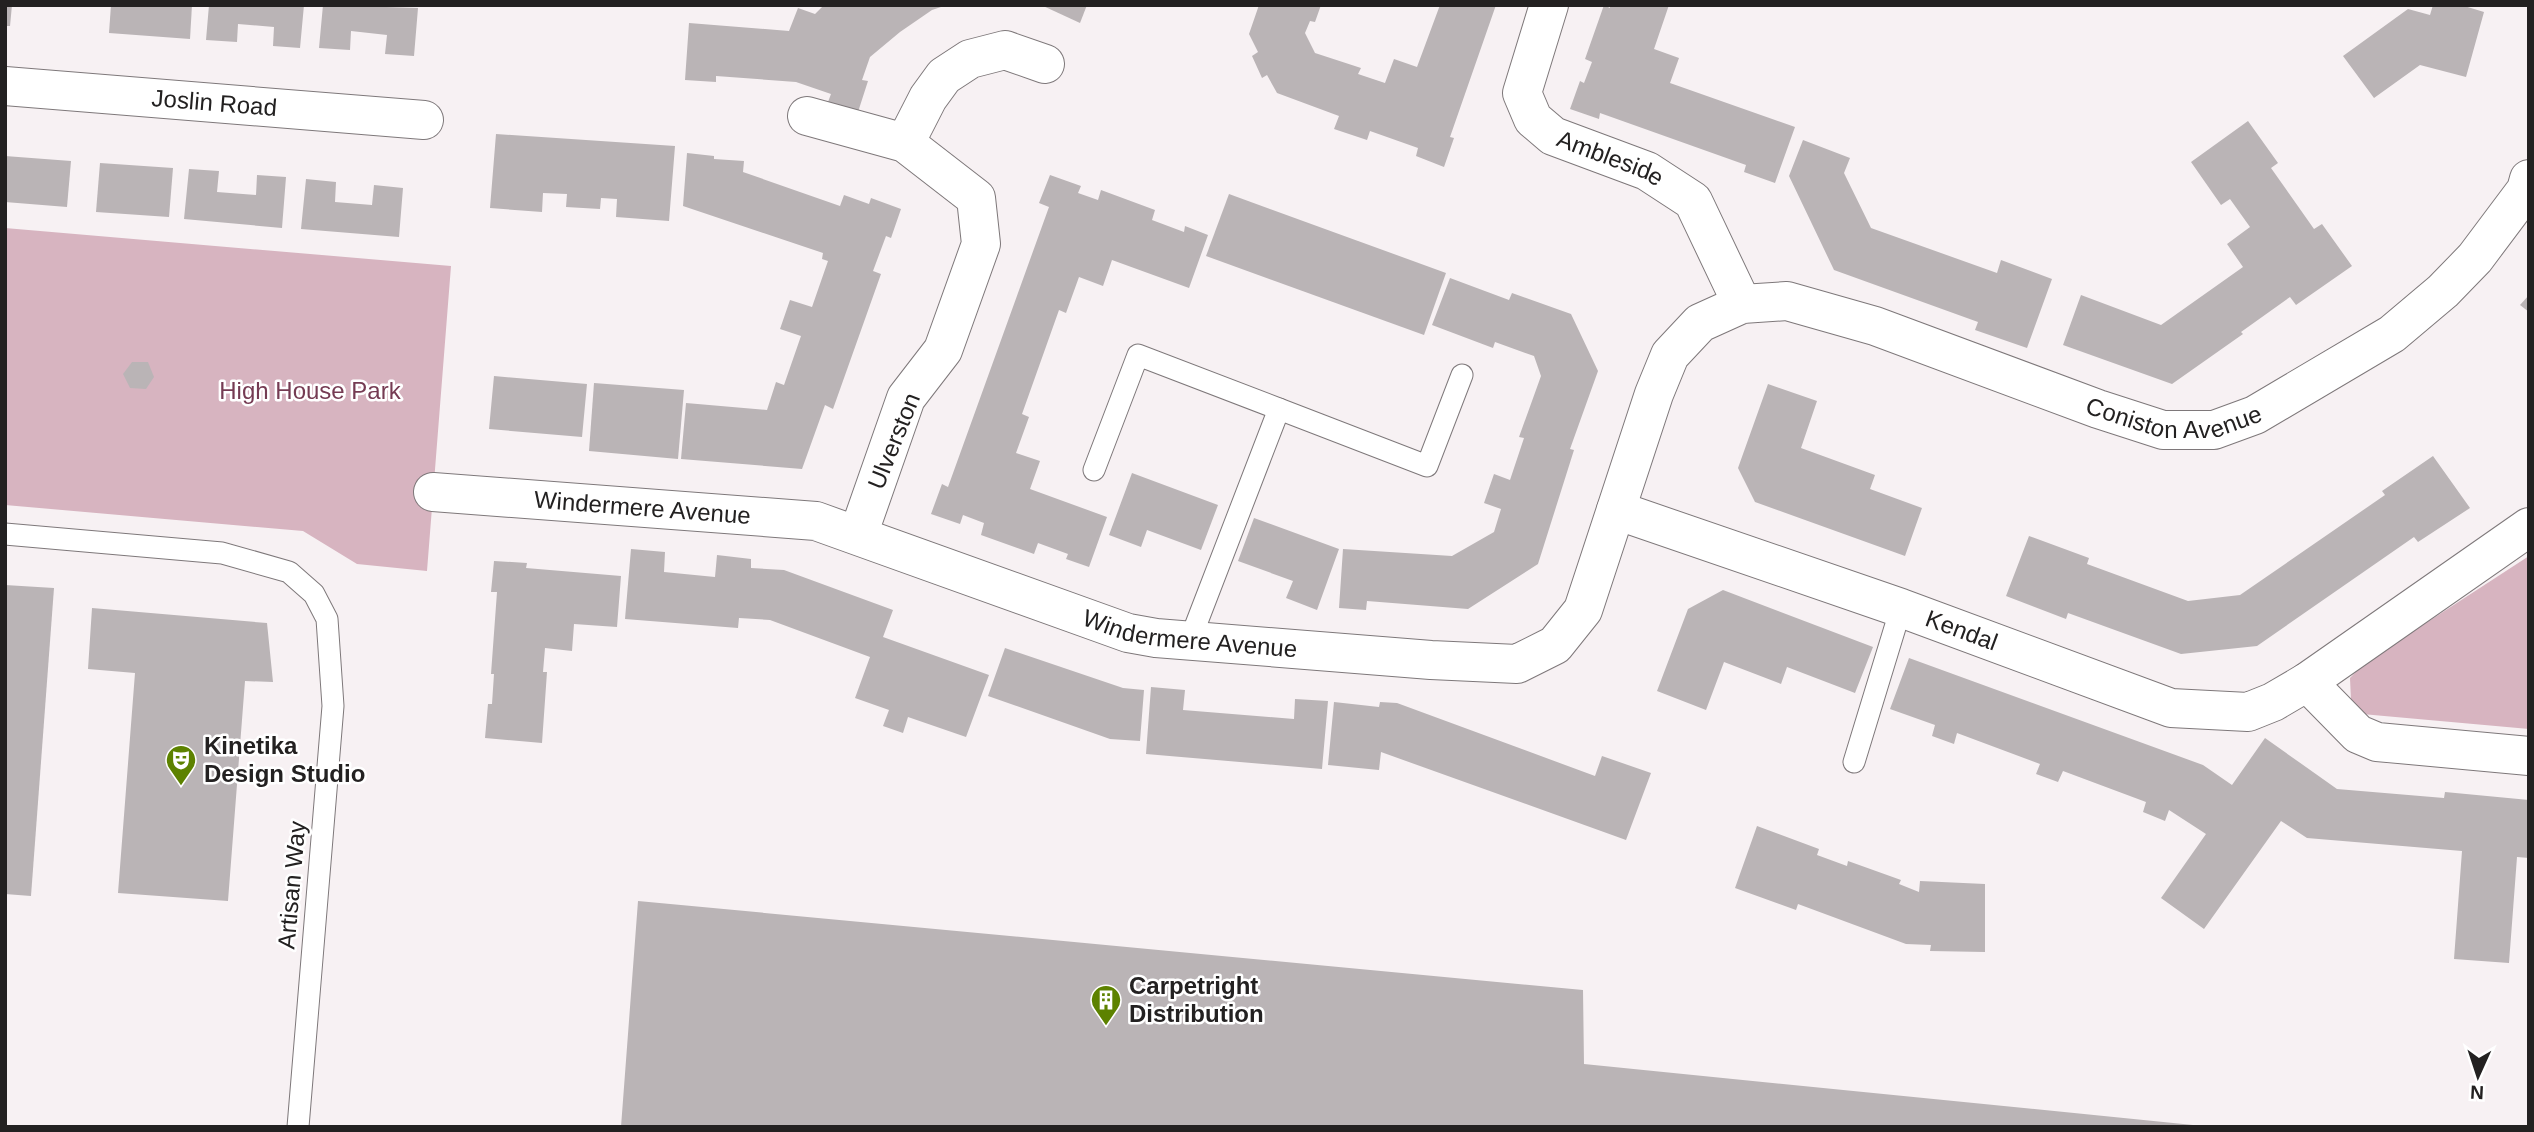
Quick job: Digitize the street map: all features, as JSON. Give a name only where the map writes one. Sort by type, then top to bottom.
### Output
[{"type":"street","name":"Ambleside","points":[[1549,5],[1522,93],[1533,119],[1553,136],[1647,171],[1693,201],[1742,304]]},
{"type":"street","points":[[905,143],[928,98],[944,76],[970,60],[1006,50],[1045,64]]},
{"type":"street","name":"Joslin Road","points":[[5,86],[424,120]]},
{"type":"street","name":"Ulverston","points":[[807,116],[905,143],[976,198],[981,244],[943,350],[906,398],[858,535]]},
{"type":"street","name":"Coniston Avenue","points":[[1742,304],[1787,301],[1875,326],[2098,409],[2163,430],[2214,430],[2255,415],[2392,334],[2443,291],[2474,258],[2526,190],[2529,179]]},
{"type":"street","name":"Windermere Avenue","points":[[433,492],[816,521],[1128,633],[1431,660],[1517,664],[1555,645],[1583,610],[1654,394],[1670,355],[1700,323],[1742,304]]},
{"type":"street","name":"Kendal","points":[[1616,510],[1901,608],[2171,708],[2248,712],[2273,702],[2307,682],[2529,527]]},
{"type":"street","points":[[2307,682],[2358,734],[2377,741],[2529,756]]},
{"type":"lane","points":[[1094,470],[1138,355],[1427,466],[1462,375]]},
{"type":"lane","points":[[1190,640],[1279,409]]},
{"type":"lane","name":"Artisan Way","points":[[5,534],[222,553],[244,558],[289,572],[314,594],[327,619],[333,706],[298,1127]]},
{"type":"lane","points":[[1854,762],[1901,608]]},
{"type":"green space","name":"High House Park","points":[[5,228],[451,266],[427,571],[357,564],[303,531],[5,505]]},
{"type":"green space","points":[[2529,556],[2529,729],[2362,714],[2351,700],[2350,678],[2363,664]]},
{"type":"building","points":[[5,5],[12,5],[10,26],[5,26]]},
{"type":"building","points":[[111,5],[192,5],[190,39],[109,33]]},
{"type":"building","points":[[209,5],[304,5],[300,48],[273,46],[274,27],[238,24],[237,42],[206,40]]},
{"type":"building","points":[[323,5],[418,8],[414,56],[385,54],[387,35],[351,31],[350,50],[319,48]]},
{"type":"building","points":[[824,5],[944,6],[932,10],[900,32],[870,57],[862,80],[868,81],[858,112],[828,102],[831,94],[796,82],[716,76],[716,82],[685,80],[689,23],[789,31],[798,8],[815,14]]},
{"type":"building","points":[[1041,5],[1087,5],[1080,23]]},
{"type":"building","points":[[1259,5],[1321,5],[1315,22],[1310,21],[1305,33],[1315,53],[1361,68],[1358,74],[1385,83],[1394,59],[1417,67],[1440,5],[1496,5],[1450,137],[1454,138],[1444,167],[1416,156],[1418,148],[1370,131],[1367,140],[1334,129],[1339,116],[1277,93],[1267,75],[1262,78],[1252,56],[1258,52],[1249,34]]},
{"type":"building","points":[[1604,5],[1610,8],[1610,5],[1669,5],[1654,49],[1679,58],[1670,83],[1795,127],[1775,183],[1744,172],[1746,165],[1600,113],[1599,119],[1570,109],[1580,81],[1584,83],[1592,62],[1585,59]]},
{"type":"building","points":[[2433,5],[2461,5],[2484,12],[2466,77],[2420,65],[2374,98],[2343,56],[2408,9],[2430,15]]},
{"type":"building","points":[[2248,121],[2278,163],[2271,168],[2314,229],[2322,224],[2352,266],[2296,305],[2290,297],[2172,384],[2063,345],[2081,295],[2161,325],[2243,267],[2227,244],[2250,227],[2230,199],[2221,205],[2191,162]]},
{"type":"building","points":[[496,134],[675,146],[669,221],[616,217],[617,199],[601,198],[600,209],[566,207],[567,194],[543,193],[542,212],[490,208]]},
{"type":"building","points":[[1803,140],[1850,158],[1844,173],[1871,228],[1997,273],[2001,260],[2052,279],[2027,348],[1975,330],[1978,322],[1834,270],[1789,176]]},
{"type":"building","points":[[687,153],[714,156],[714,159],[744,161],[743,172],[840,206],[844,195],[869,204],[871,198],[901,209],[891,238],[886,236],[873,271],[881,274],[833,409],[825,405],[802,469],[681,459],[686,403],[767,410],[776,382],[784,385],[801,336],[780,329],[790,300],[812,307],[828,261],[822,259],[823,253],[683,206]]},
{"type":"building","points":[[5,156],[71,161],[67,207],[5,202]]},
{"type":"building","points":[[100,163],[173,168],[169,217],[96,212]]},
{"type":"building","points":[[189,169],[219,171],[217,192],[256,195],[257,175],[286,177],[282,228],[184,219]]},
{"type":"building","points":[[1050,175],[1081,186],[1078,193],[1098,200],[1101,190],[1155,210],[1152,220],[1184,232],[1185,226],[1208,235],[1189,288],[1112,260],[1103,286],[1079,277],[1066,313],[1059,310],[1022,414],[1029,417],[1016,453],[1040,461],[1030,489],[1107,517],[1089,567],[1066,559],[1068,554],[1038,543],[1034,554],[981,535],[984,523],[963,515],[960,524],[931,514],[942,484],[948,487],[1049,207],[1039,203]]},
{"type":"building","points":[[306,179],[336,182],[335,202],[372,205],[374,185],[403,188],[399,237],[301,229]]},
{"type":"building","points":[[1229,194],[1446,273],[1424,335],[1206,256]]},
{"type":"building","points":[[1450,278],[1509,300],[1512,293],[1571,314],[1598,371],[1570,449],[1574,450],[1538,564],[1468,609],[1367,601],[1366,610],[1339,608],[1343,549],[1452,556],[1494,532],[1501,509],[1484,503],[1494,474],[1510,480],[1524,438],[1519,437],[1541,376],[1534,356],[1495,342],[1493,348],[1432,325]]},
{"type":"building","points":[[2529,295],[2529,312],[2520,305]]},
{"type":"building","points":[[132,362],[148,362],[154,377],[146,389],[130,388],[123,374]]},
{"type":"building","points":[[494,376],[587,384],[582,437],[489,429]]},
{"type":"building","points":[[594,383],[684,390],[678,459],[589,451]]},
{"type":"building","points":[[1768,384],[1817,401],[1801,448],[1875,475],[1870,489],[1922,508],[1905,556],[1755,502],[1738,468]]},
{"type":"building","points":[[2433,456],[2470,508],[2418,542],[2414,537],[2257,646],[2181,654],[2068,613],[2066,619],[2006,596],[2029,536],[2089,558],[2087,564],[2188,601],[2240,595],[2385,495],[2382,491]]},
{"type":"building","points":[[1132,473],[1218,505],[1201,550],[1147,530],[1141,547],[1109,535]]},
{"type":"building","points":[[1254,518],[1339,549],[1317,610],[1286,598],[1293,581],[1238,561]]},
{"type":"building","points":[[631,549],[665,552],[664,572],[715,577],[717,555],[751,559],[751,568],[784,570],[893,610],[883,637],[989,675],[966,737],[908,717],[903,733],[883,726],[889,710],[855,698],[870,657],[770,620],[739,618],[738,628],[625,619]]},
{"type":"building","points":[[494,561],[527,563],[526,568],[621,576],[617,627],[574,624],[572,651],[545,648],[543,672],[547,672],[542,743],[485,738],[488,704],[492,704],[494,674],[491,674],[497,592],[491,592]]},
{"type":"building","points":[[5,585],[54,588],[31,896],[5,894]]},
{"type":"building","points":[[1723,590],[1873,647],[1855,693],[1787,667],[1781,684],[1724,662],[1706,710],[1657,691],[1688,609]]},
{"type":"building","name":"Kinetika Design Studio","points":[[92,608],[267,623],[273,682],[245,681],[228,901],[118,893],[135,673],[88,669]]},
{"type":"building","points":[[1005,648],[1123,688],[1144,690],[1140,741],[1110,739],[988,696]]},
{"type":"building","points":[[1909,658],[2203,765],[2232,785],[2265,738],[2337,789],[2444,798],[2445,792],[2529,800],[2529,858],[2517,857],[2509,963],[2454,959],[2462,851],[2307,838],[2281,821],[2204,929],[2161,898],[2206,834],[2169,810],[2165,821],[2143,812],[2146,802],[2063,771],[2058,782],[2036,774],[2040,764],[1957,733],[1954,744],[1932,736],[1935,725],[1890,709]]},
{"type":"building","points":[[1151,687],[1185,690],[1183,710],[1294,719],[1295,699],[1328,701],[1322,769],[1146,754]]},
{"type":"building","points":[[1334,702],[1379,707],[1380,702],[1397,703],[1595,776],[1602,756],[1651,773],[1626,840],[1381,752],[1379,770],[1328,765]]},
{"type":"building","points":[[1757,826],[1819,849],[1817,855],[1847,866],[1848,861],[1901,880],[1899,884],[1919,892],[1920,881],[1985,884],[1985,952],[1930,951],[1931,945],[1906,944],[1798,904],[1796,910],[1735,888]]},
{"type":"building","name":"Carpetright Distribution","points":[[638,901],[1583,990],[1584,1064],[2193,1127],[621,1127]]},
{"type":"place","name":"Kinetika Design Studio","points":[[181,787]]},
{"type":"place","name":"Carpetright Distribution","points":[[1106,1027]]}]
